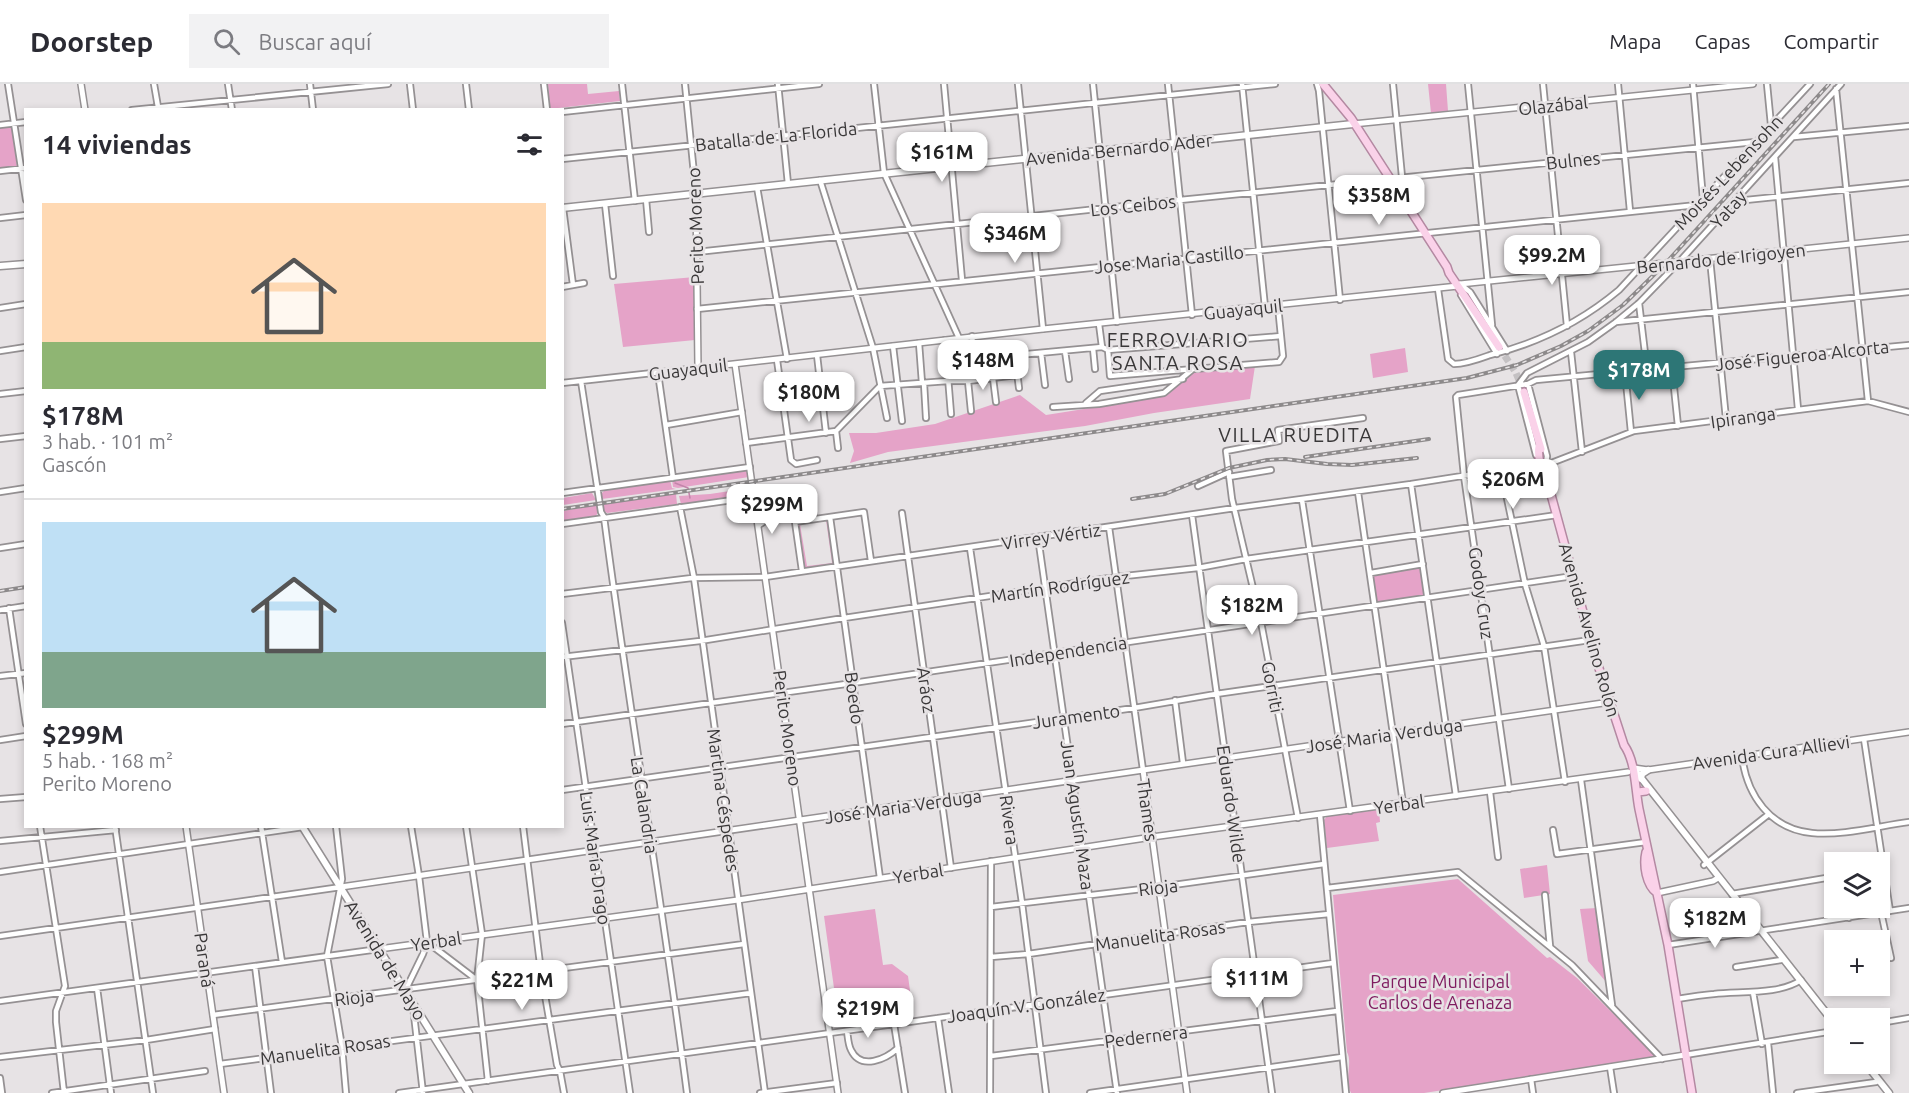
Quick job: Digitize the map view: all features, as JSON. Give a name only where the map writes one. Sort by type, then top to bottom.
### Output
[{"type":"main road","points":[[1319,84],[1353,124],[1401,195],[1472,305],[1498,350]]},
{"type":"main road","name":"Avenida Bernardo Ader","points":[[564,208],[1353,124]]},
{"type":"main road","points":[[0,266],[24,264]]},
{"type":"main road","name":"Avenida Avelino Rolón","points":[[1524,392],[1539,447],[1538,452],[1590,640],[1624,745],[1637,771],[1638,802],[1668,945],[1692,1093]]},
{"type":"main road","points":[[1637,771],[1640,783],[1706,864]]},
{"type":"main road","points":[[1637,771],[1717,879],[1760,931]]},
{"type":"main road","name":"Avenida Avelino Rolón","points":[[1637,771],[1634,795],[1638,802]]},
{"type":"main road","points":[[1638,792],[1646,791]]},
{"type":"main road","name":"Avenida de Mayo","points":[[304,828],[469,1093]]},
{"type":"main road","points":[[1717,879],[1732,894],[1824,1011]]},
{"type":"main road","points":[[1799,981],[1824,1016]]},
{"type":"main road","points":[[1871,1074],[1887,1093]]},
{"type":"main road","points":[[1872,1074],[1887,1093]]},
{"type":"street","points":[[0,171],[23,168],[8,84]]},
{"type":"street","points":[[81,84],[85,108]]},
{"type":"street","points":[[154,84],[158,108],[388,84]]},
{"type":"street","points":[[228,84],[232,108]]},
{"type":"street","points":[[310,84],[313,108]]},
{"type":"street","points":[[410,84],[413,108]]},
{"type":"street","points":[[466,84],[469,108]]},
{"type":"street","points":[[544,84],[547,108]]},
{"type":"street","points":[[622,84],[635,201]]},
{"type":"street","name":"Perito Moreno","points":[[685,84],[696,194],[698,368]]},
{"type":"street","points":[[564,112],[686,99],[778,86],[819,84]]},
{"type":"street","points":[[874,84],[884,173],[959,338]]},
{"type":"street","points":[[944,84],[962,280]]},
{"type":"street","points":[[1018,84],[1043,329]]},
{"type":"street","points":[[1093,84],[1117,322]]},
{"type":"street","points":[[1168,84],[1192,315]]},
{"type":"street","name":"Batalla de La Florida","points":[[564,159],[1275,84]]},
{"type":"street","points":[[1319,84],[1340,300]]},
{"type":"street","points":[[1393,84],[1403,187],[1401,195]]},
{"type":"street","points":[[1468,84],[1491,325]]},
{"type":"street","points":[[1543,84],[1567,326]]},
{"type":"street","points":[[1618,84],[1630,211]]},
{"type":"street","name":"Olazábal","points":[[1353,124],[1619,98],[1693,87],[1753,84]]},
{"type":"street","points":[[1767,84],[1771,125]]},
{"type":"street","name":"Moisés Lebensohn","points":[[1438,289],[1449,361],[1457,364],[1498,350],[1508,351],[1567,326],[1608,299],[1810,84]]},
{"type":"street","name":"Yatay","points":[[1518,385],[1527,373],[1571,352],[1616,322],[1639,303],[1841,84]]},
{"type":"street","points":[[778,86],[788,184]]},
{"type":"street","points":[[1242,86],[1265,307]]},
{"type":"street","points":[[1693,87],[1703,199]]},
{"type":"street","points":[[1836,89],[1868,401]]},
{"type":"street","points":[[0,125],[24,122]]},
{"type":"street","points":[[1794,137],[1909,126]]},
{"type":"street","name":"Bulnes","points":[[1390,179],[1755,142]]},
{"type":"street","points":[[1775,157],[1798,409]]},
{"type":"street","name":"Los Ceibos","points":[[697,252],[1390,179]]},
{"type":"street","points":[[820,180],[873,348],[887,418]]},
{"type":"street","points":[[1735,201],[1909,183]]},
{"type":"street","points":[[758,187],[787,359]]},
{"type":"street","points":[[646,199],[649,232]]},
{"type":"street","points":[[605,204],[613,276]]},
{"type":"street","name":"Jose Maria Castillo","points":[[697,309],[1697,205]]},
{"type":"street","points":[[0,218],[24,215]]},
{"type":"street","points":[[564,216],[573,285]]},
{"type":"street","name":"Bernardo de Irigoyen","points":[[1459,285],[1909,238]]},
{"type":"street","points":[[1710,259],[1726,419]]},
{"type":"street","points":[[564,286],[584,283]]},
{"type":"street","points":[[1459,285],[1470,292],[1508,351]]},
{"type":"street","points":[[1459,285],[1462,298],[1498,350]]},
{"type":"street","name":"Guayaquil","points":[[564,383],[972,336],[1340,300],[1459,285]]},
{"type":"street","points":[[1616,322],[1909,292]]},
{"type":"street","points":[[1639,303],[1647,370]]},
{"type":"street","points":[[0,308],[24,304]]},
{"type":"street","points":[[1108,350],[1110,376],[1279,362],[1283,356],[1278,306]]},
{"type":"street","points":[[1099,324],[1102,347]]},
{"type":"street","points":[[972,336],[977,380]]},
{"type":"street","points":[[975,359],[1102,347],[1108,350],[1281,336]]},
{"type":"street","points":[[945,340],[951,414]]},
{"type":"street","points":[[919,343],[926,418]]},
{"type":"street","name":"José Figueroa Alcorta","points":[[1455,397],[1528,384],[1533,380],[1909,345]]},
{"type":"street","points":[[893,346],[902,421]]},
{"type":"street","points":[[0,351],[24,347]]},
{"type":"street","points":[[1093,348],[1095,369]]},
{"type":"street","points":[[1065,351],[1068,379]]},
{"type":"street","points":[[1571,352],[1582,452]]},
{"type":"street","points":[[1041,353],[1045,385]]},
{"type":"street","points":[[817,355],[826,433]]},
{"type":"street","points":[[1015,356],[1018,388]]},
{"type":"street","points":[[777,360],[793,463],[817,460]]},
{"type":"street","name":"Perito Moreno","points":[[735,364],[838,1093]]},
{"type":"street","points":[[1672,368],[1678,426]]},
{"type":"street","points":[[1053,407],[1164,393],[1193,369]]},
{"type":"street","points":[[1625,372],[1631,432]]},
{"type":"street","points":[[658,373],[673,478]]},
{"type":"street","points":[[746,443],[836,431],[880,386],[968,381],[1017,375]]},
{"type":"street","points":[[993,378],[996,402]]},
{"type":"street","points":[[1085,404],[1100,391],[1183,379]]},
{"type":"street","points":[[581,381],[597,488]]},
{"type":"street","points":[[968,381],[971,411]]},
{"type":"street","name":"Avenida Avelino Rolón","points":[[1528,384],[1547,456],[1542,465]]},
{"type":"street","name":"Avenida Avelino Rolón","points":[[1518,385],[1542,465]]},
{"type":"street","points":[[1128,387],[1130,399]]},
{"type":"street","points":[[0,394],[24,391]]},
{"type":"street","name":"Godoy Cruz","points":[[1455,397],[1464,476],[1509,789]]},
{"type":"street","name":"Ipiranga","points":[[1542,465],[1631,432],[1868,401],[1909,412]]},
{"type":"street","points":[[666,424],[742,412]]},
{"type":"street","name":"Gorriti","points":[[1298,818],[1261,622],[1235,508],[1226,451],[1279,441],[1278,430],[1363,418]]},
{"type":"street","points":[[836,431],[838,448]]},
{"type":"street","points":[[0,439],[24,436]]},
{"type":"street","name":"Virrey Vértiz","points":[[564,594],[694,578],[765,577],[1542,465]]},
{"type":"street","points":[[564,493],[750,466]]},
{"type":"street","points":[[1198,486],[1229,475],[1271,470]]},
{"type":"street","points":[[1502,470],[1525,584],[1544,646],[1565,782]]},
{"type":"street","points":[[1411,484],[1456,796]]},
{"type":"street","points":[[0,492],[24,488]]},
{"type":"street","name":"La Calandria","points":[[597,488],[604,517],[630,715],[642,779],[687,1093]]},
{"type":"street","points":[[1358,492],[1403,803]]},
{"type":"street","points":[[564,524],[754,497]]},
{"type":"street","points":[[783,498],[784,509]]},
{"type":"street","points":[[1302,500],[1350,811]]},
{"type":"street","points":[[759,525],[795,502]]},
{"type":"street","name":"Martina Céspedes","points":[[681,507],[694,578],[765,1093]]},
{"type":"street","points":[[802,571],[795,522],[864,512],[872,561]]},
{"type":"street","name":"Aráoz","points":[[902,513],[951,868]]},
{"type":"street","name":"Eduardo Wilde","points":[[1192,515],[1272,1093]]},
{"type":"street","name":"Martín Rodríguez","points":[[565,657],[702,641],[1116,577],[1198,568],[1246,559],[1557,515]]},
{"type":"street","name":"Boedo","points":[[830,517],[880,878]]},
{"type":"street","name":"Thames","points":[[1109,527],[1187,1093]]},
{"type":"street","name":"Juan Agustín Maza","points":[[1038,537],[1117,1091]]},
{"type":"street","points":[[0,547],[24,544]]},
{"type":"street","name":"Rivera","points":[[970,548],[1022,903],[1046,1093]]},
{"type":"street","points":[[1371,573],[1424,564]]},
{"type":"street","name":"Independencia","points":[[564,724],[924,673],[1573,576]]},
{"type":"street","points":[[0,610],[24,606]]},
{"type":"street","points":[[9,608],[24,712]]},
{"type":"street","name":"Juramento","points":[[564,790],[1590,640]]},
{"type":"street","name":"Luis María Drago","points":[[565,657],[630,1093]]},
{"type":"street","points":[[0,676],[24,673]]},
{"type":"street","points":[[1175,700],[1184,764]]},
{"type":"street","name":"José Maria Verduga","points":[[0,936],[1610,702]]},
{"type":"street","name":"Avenida Cura Allievi","points":[[1637,771],[1909,732]]},
{"type":"street","points":[[0,740],[24,736]]},
{"type":"street","points":[[1864,739],[1882,852]]},
{"type":"street","points":[[1742,757],[1745,776],[1757,801],[1769,814],[1796,830],[1812,833],[1840,832],[1909,822]]},
{"type":"street","name":"Yerbal","points":[[0,1001],[738,900],[1152,837],[1637,771]]},
{"type":"street","points":[[1581,780],[1612,1005]]},
{"type":"street","points":[[1490,792],[1498,857]]},
{"type":"street","points":[[0,799],[24,797]]},
{"type":"street","points":[[1706,864],[1769,814]]},
{"type":"street","points":[[1320,815],[1346,1093]]},
{"type":"street","points":[[40,828],[64,986],[56,1011],[64,1092]]},
{"type":"street","points":[[0,841],[115,828],[153,1093]]},
{"type":"street","name":"Paraná","points":[[186,828],[224,1093]]},
{"type":"street","points":[[0,872],[188,844],[261,830],[289,828]]},
{"type":"street","points":[[336,828],[342,879],[327,956],[342,1047],[346,1093]]},
{"type":"street","points":[[405,991],[427,942],[411,828]]},
{"type":"street","points":[[466,828],[482,934],[477,980],[488,1081]]},
{"type":"street","points":[[523,828],[548,1018],[556,1065],[560,1071],[564,1093]]},
{"type":"street","points":[[261,830],[282,962]]},
{"type":"street","points":[[1553,830],[1557,854],[1647,845]]},
{"type":"street","points":[[990,1093],[991,861]]},
{"type":"street","name":"Rioja","points":[[991,907],[1324,864]]},
{"type":"street","points":[[1327,888],[1458,872],[1572,965],[1662,1059]]},
{"type":"street","points":[[1657,893],[1717,879]]},
{"type":"street","points":[[1732,894],[1824,880]]},
{"type":"street","points":[[1545,896],[1550,946]]},
{"type":"street","points":[[1890,911],[1909,908]]},
{"type":"street","name":"Manuelita Rosas","points":[[991,957],[1028,954],[1248,922],[1329,914]]},
{"type":"street","points":[[1668,945],[1849,918]]},
{"type":"street","points":[[427,942],[477,980]]},
{"type":"street","name":"Rioja","points":[[213,1015],[744,944]]},
{"type":"street","points":[[1736,968],[1782,959]]},
{"type":"street","name":"Joaquín V. González","points":[[399,1093],[1333,963]]},
{"type":"street","points":[[255,966],[271,1093]]},
{"type":"street","points":[[1677,999],[1754,992],[1799,981]]},
{"type":"street","points":[[97,988],[111,1093]]},
{"type":"street","points":[[1754,992],[1773,1093]]},
{"type":"street","name":"Manuelita Rosas","points":[[220,1064],[548,1018],[751,993]]},
{"type":"street","points":[[412,1003],[422,1091]]},
{"type":"street","name":"Pedernera","points":[[991,1056],[1337,1011]]},
{"type":"street","points":[[938,1018],[949,1093]]},
{"type":"street","points":[[1890,1021],[1909,1018]]},
{"type":"street","points":[[894,1024],[905,1093]]},
{"type":"street","points":[[0,1057],[146,1040],[215,1029]]},
{"type":"street","points":[[847,1031],[851,1050],[861,1060],[868,1062],[884,1059],[898,1048]]},
{"type":"street","points":[[1443,1093],[1824,1032]]},
{"type":"street","points":[[1090,1093],[1117,1091],[1342,1057]]},
{"type":"street","points":[[1610,1067],[1614,1093]]},
{"type":"street","points":[[52,1093],[205,1071]]},
{"type":"street","points":[[0,1078],[2,1093]]},
{"type":"street","points":[[1531,1079],[1533,1093]]},
{"type":"street","points":[[1797,1093],[1876,1082]]},
{"type":"street","points":[[760,1093],[837,1083]]},
{"type":"green space","points":[[548,84],[587,84],[588,94],[619,91],[620,101],[550,108]]},
{"type":"green space","points":[[1428,84],[1446,84],[1448,111],[1431,113]]},
{"type":"green space","points":[[12,125],[17,167],[0,169],[0,126]]},
{"type":"green space","points":[[695,277],[695,340],[623,347],[614,284]]},
{"type":"green space","points":[[1405,348],[1408,372],[1373,378],[1370,354]]},
{"type":"green space","points":[[1255,366],[1250,399],[1085,426],[888,452],[850,463],[854,451],[849,433],[876,433],[935,424],[1020,395],[1046,415],[1166,396],[1196,370]]},
{"type":"green space","points":[[747,468],[749,477],[673,487],[672,479]]},
{"type":"green space","points":[[670,480],[672,488],[676,489],[602,499],[604,491]]},
{"type":"green space","points":[[750,488],[751,496],[681,504],[679,496],[710,494]]},
{"type":"green space","points":[[592,493],[596,500],[564,505],[564,498]]},
{"type":"green space","points":[[676,494],[677,504],[607,513],[604,511],[603,504]]},
{"type":"green space","points":[[597,505],[598,512],[596,516],[564,521],[564,511]]},
{"type":"green space","points":[[828,519],[835,565],[805,569],[798,523]],"holes":[[[826,520],[832,563],[807,566],[800,524]]]},
{"type":"green space","points":[[1422,567],[1426,597],[1378,604],[1376,602],[1373,575]]},
{"type":"green space","points":[[1379,810],[1380,822],[1376,823],[1379,841],[1327,848],[1324,820],[1327,816]]},
{"type":"green space","points":[[1547,865],[1550,894],[1524,898],[1520,869]]},
{"type":"green space","name":"Parque Municipal Carlos de Arenaza","points":[[1458,879],[1547,958],[1550,957],[1577,978],[1657,1057],[1424,1093],[1351,1093],[1348,1082],[1349,1056],[1333,895]]},
{"type":"green space","points":[[1597,908],[1607,983],[1588,961],[1580,909]]},
{"type":"green space","points":[[875,909],[883,965],[892,964],[908,976],[913,1013],[839,1024],[824,916]]},
{"type":"waterway","points":[[675,483],[688,488],[690,498]]},
{"type":"tunnel","points":[[1499,347],[1516,373],[1524,392]]},
{"type":"railway","points":[[564,509],[1467,378],[1517,365],[1561,346],[1588,331],[1623,305],[1665,264],[1829,84]]},
{"type":"railway","points":[[1305,457],[1429,439]]},
{"type":"railway","points":[[1132,499],[1165,494],[1229,468],[1267,460],[1285,459],[1352,465],[1417,458]]},
{"type":"railway","points":[[0,591],[24,587]]},
{"type":"district","name":"FERROVIARIO SANTA ROSA","points":[[1178,350]]},
{"type":"district","name":"VILLA RUEDITA","points":[[1296,434]]}]
